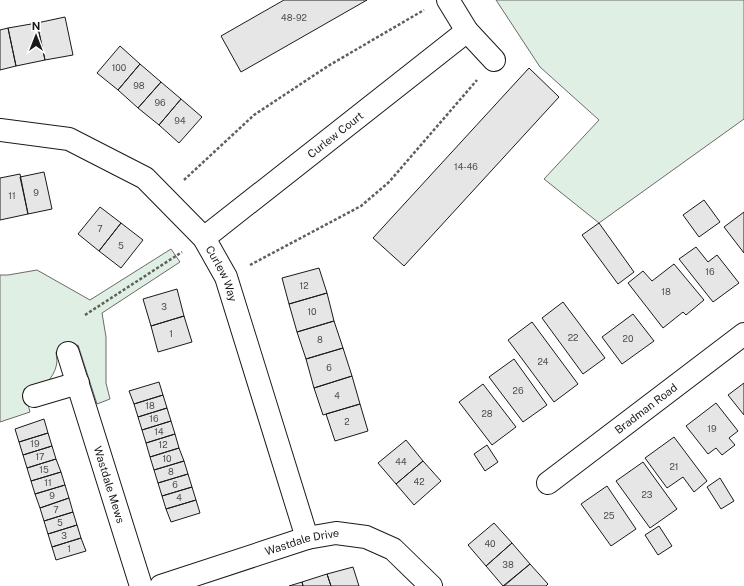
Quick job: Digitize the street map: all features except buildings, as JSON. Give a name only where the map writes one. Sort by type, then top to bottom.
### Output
[{"type":"street","points":[[448,0],[467,31],[494,60]]},
{"type":"street","name":"Curlew Court","points":[[204,238],[467,31]]},
{"type":"street","name":"Curlew Way","points":[[0,130],[69,139],[145,178],[204,238],[226,277],[307,538]]},
{"type":"street","name":"Bradman Road","points":[[548,483],[744,334]]},
{"type":"street","name":"Wastdale Mews","points":[[68,353],[141,586]]},
{"type":"street","points":[[34,396],[78,383]]},
{"type":"street","name":"Wastdale Drive","points":[[161,586],[307,538],[336,533],[366,537],[393,549],[431,586]]},
{"type":"path","points":[[165,198],[254,115],[328,66],[427,8]]},
{"type":"path","points":[[226,277],[361,206],[389,182],[494,60]]},
{"type":"path","points":[[85,315],[204,238]]},
{"type":"green space","points":[[496,0],[744,0],[744,119],[599,223],[544,179],[599,120],[540,67]]},
{"type":"green space","points":[[171,249],[180,262],[102,313],[106,337],[106,383],[110,399],[97,404],[78,345],[56,352],[57,361],[55,370],[47,382],[34,389],[24,389],[30,412],[0,422],[0,275],[37,270],[90,300]]}]
